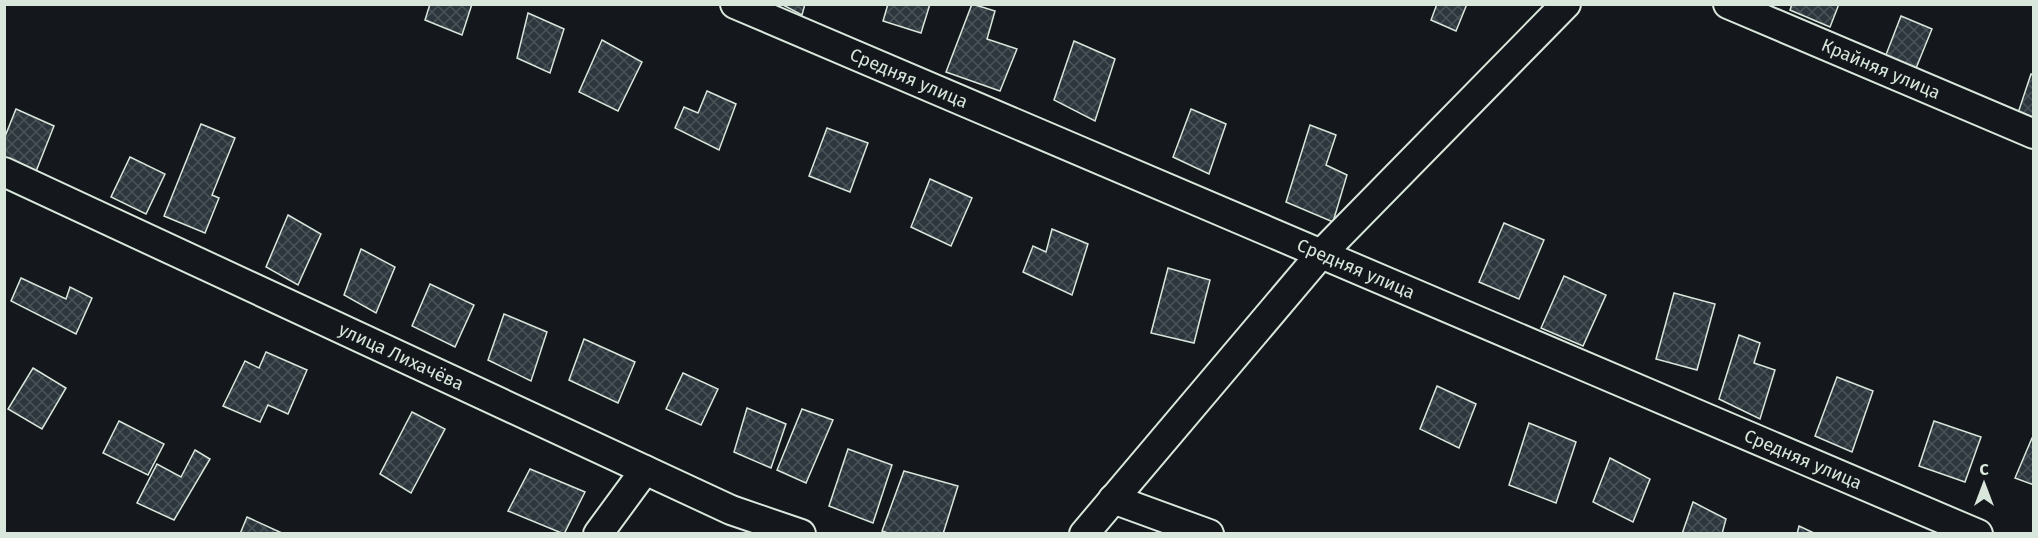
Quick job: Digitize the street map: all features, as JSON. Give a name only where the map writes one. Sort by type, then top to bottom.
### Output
[{"type":"street","name":"Средняя улица","points":[[735,4],[1978,534]]},
{"type":"street","points":[[1084,534],[1320,255],[1566,4]]},
{"type":"street","name":"Крайняя улица","points":[[1728,4],[2034,134]]},
{"type":"street","name":"улица Лихачёва","points":[[4,172],[731,510],[801,534]]},
{"type":"street","points":[[597,534],[645,470]]},
{"type":"street","points":[[1113,500],[1209,534]]},
{"type":"building","points":[[430,4],[472,4],[462,35],[425,20]]},
{"type":"building","points":[[781,4],[805,4],[802,15]]},
{"type":"building","points":[[888,4],[930,4],[921,33],[883,21]]},
{"type":"building","points":[[972,4],[995,11],[987,39],[1017,49],[1000,91],[946,72]]},
{"type":"building","points":[[1437,4],[1467,4],[1456,31],[1431,20]]},
{"type":"building","points":[[1792,4],[1839,4],[1830,27],[1790,10]]},
{"type":"building","points":[[528,13],[564,29],[550,73],[517,58]]},
{"type":"building","points":[[1901,16],[1932,29],[1912,78],[1882,65]]},
{"type":"building","points":[[602,40],[642,62],[618,111],[579,92]]},
{"type":"building","points":[[1074,41],[1115,59],[1095,121],[1054,100]]},
{"type":"building","points":[[2031,74],[2034,75],[2034,127],[2016,119]]},
{"type":"building","points":[[707,91],[736,104],[719,150],[675,128],[684,107],[698,113]]},
{"type":"building","points":[[16,109],[54,126],[35,174],[4,160],[4,139]]},
{"type":"building","points":[[1191,109],[1226,124],[1209,174],[1173,157]]},
{"type":"building","points":[[201,124],[235,138],[212,195],[219,198],[205,233],[164,216]]},
{"type":"building","points":[[1310,125],[1336,135],[1326,165],[1347,175],[1333,222],[1286,202]]},
{"type":"building","points":[[827,128],[868,143],[850,192],[809,176]]},
{"type":"building","points":[[130,157],[165,174],[146,214],[111,197]]},
{"type":"building","points":[[930,179],[972,198],[951,246],[911,227]]},
{"type":"building","points":[[288,215],[321,234],[298,285],[266,267]]},
{"type":"building","points":[[1504,223],[1544,240],[1519,299],[1479,282]]},
{"type":"building","points":[[1052,229],[1088,244],[1072,295],[1023,272],[1033,246],[1046,252]]},
{"type":"building","points":[[361,249],[395,267],[376,313],[344,295]]},
{"type":"building","points":[[1168,268],[1210,280],[1194,343],[1151,333]]},
{"type":"building","points":[[1564,276],[1606,295],[1583,346],[1541,328]]},
{"type":"building","points":[[21,278],[66,299],[70,287],[92,298],[76,334],[11,301]]},
{"type":"building","points":[[430,284],[474,305],[455,347],[412,326]]},
{"type":"building","points":[[1674,293],[1715,304],[1697,370],[1656,359]]},
{"type":"building","points":[[504,314],[547,332],[531,381],[488,360]]},
{"type":"building","points":[[1739,335],[1760,343],[1754,363],[1775,370],[1760,419],[1719,399]]},
{"type":"building","points":[[584,339],[635,362],[618,403],[569,380]]},
{"type":"building","points":[[266,352],[307,370],[288,414],[268,405],[260,422],[223,406],[245,361],[259,368]]},
{"type":"building","points":[[33,368],[66,388],[42,429],[8,409]]},
{"type":"building","points":[[683,373],[718,389],[701,425],[666,409]]},
{"type":"building","points":[[1837,377],[1873,391],[1852,452],[1815,436]]},
{"type":"building","points":[[1437,386],[1476,404],[1459,448],[1420,429]]},
{"type":"building","points":[[747,408],[786,424],[771,468],[734,452]]},
{"type":"building","points":[[802,409],[833,420],[806,483],[777,470]]},
{"type":"building","points":[[412,412],[445,429],[411,493],[380,474]]},
{"type":"building","points":[[119,421],[164,444],[148,475],[103,453]]},
{"type":"building","points":[[1934,421],[1981,437],[1965,482],[1919,466]]},
{"type":"building","points":[[1529,423],[1576,442],[1556,503],[1509,485]]},
{"type":"building","points":[[2032,438],[2034,438],[2034,485],[2015,478]]},
{"type":"building","points":[[848,449],[892,465],[873,523],[829,506]]},
{"type":"building","points":[[195,450],[210,459],[174,520],[137,503],[157,464],[181,477]]},
{"type":"building","points":[[1610,458],[1650,479],[1633,522],[1593,502]]},
{"type":"building","points":[[530,469],[585,492],[564,534],[508,511]]},
{"type":"building","points":[[904,471],[958,486],[943,534],[891,534],[882,531]]},
{"type":"building","points":[[1693,502],[1726,519],[1722,534],[1682,534]]},
{"type":"building","points":[[247,517],[284,534],[240,534]]},
{"type":"building","points":[[1799,526],[1816,534],[1797,534]]}]
